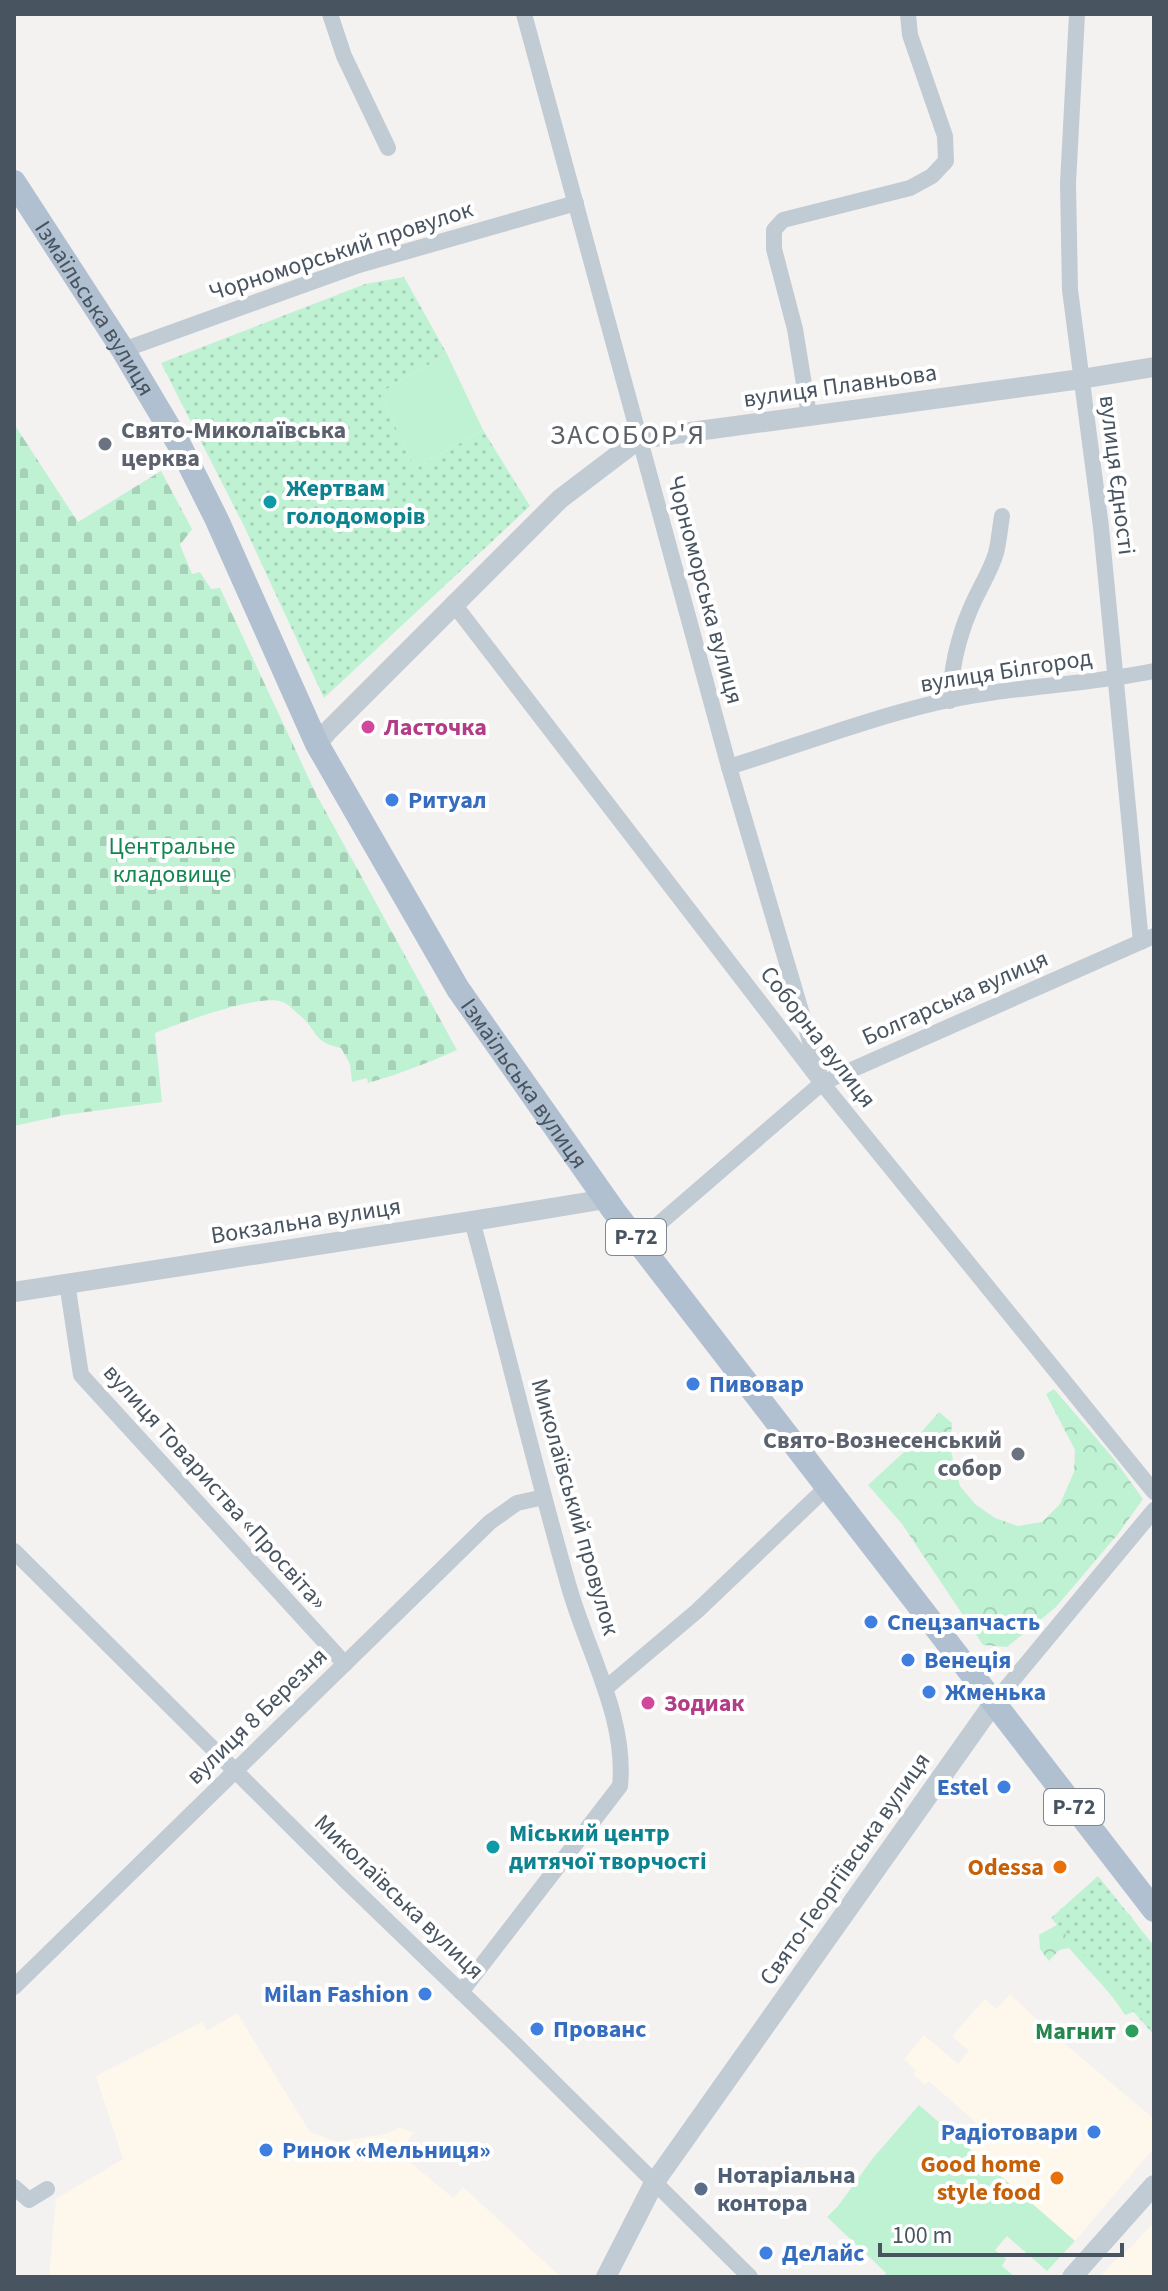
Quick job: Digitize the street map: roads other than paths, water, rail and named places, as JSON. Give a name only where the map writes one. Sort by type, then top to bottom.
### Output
[{"type":"main road","name":"Ізмаїльська вулиця","points":[[14,182],[123,350],[180,446],[211,507],[317,744],[458,989],[606,1199],[1154,1910]]},
{"type":"street","points":[[330,14],[344,56],[388,148]]},
{"type":"street","name":"Чорноморська вулиця","points":[[524,14],[729,767],[822,1083]]},
{"type":"street","points":[[809,415],[795,329],[774,249],[774,230],[783,220],[910,188],[932,176],[946,161],[945,136],[910,35],[908,14]]},
{"type":"street","name":"вулиця Єдності","points":[[1077,14],[1068,183],[1070,290],[1101,527],[1115,679],[1148,939]]},
{"type":"street","name":"Чорноморський провулок","points":[[123,350],[359,265],[576,203]]},
{"type":"street","name":"вулиця Плавньова","points":[[317,744],[453,603],[560,499],[639,439],[1154,367]]},
{"type":"street","points":[[950,701],[951,674],[960,639],[996,552],[1002,516]]},
{"type":"street","name":"Соборна вулиця","points":[[453,603],[822,1083],[1154,1492]]},
{"type":"street","name":"вулиця Білгород","points":[[729,767],[950,701],[1154,671]]},
{"type":"street","name":"Болгарська вулиця","points":[[639,1241],[822,1083],[1148,939]]},
{"type":"street","name":"Вокзальна вулиця","points":[[14,1292],[606,1199]]},
{"type":"street","name":"Миколаївський провулок","points":[[461,1992],[620,1786],[623,1764],[606,1688],[570,1592],[472,1221]]},
{"type":"street","name":"вулиця Товариства «Просвіта»","points":[[67,1283],[81,1375],[345,1664]]},
{"type":"street","points":[[606,1688],[697,1611],[828,1486]]},
{"type":"street","name":"вулиця 8 Березня","points":[[14,1987],[490,1522],[517,1503],[544,1497]]},
{"type":"street","name":"Свято-Георгіївська вулиця","points":[[606,2277],[654,2183],[993,1704],[1154,1510]]},
{"type":"street","name":"Миколаївська вулиця","points":[[14,1551],[750,2277]]},
{"type":"street","points":[[1072,2277],[1154,2185]]},
{"type":"street","points":[[14,2187],[29,2200],[47,2189]]},
{"type":"place","name":"Свято-Миколаївська церква","points":[[105,444]]},
{"type":"place","name":"Жертвам голодоморів","points":[[270,502]]},
{"type":"place","name":"Ласточка","points":[[368,727]]},
{"type":"place","name":"Ритуал","points":[[392,800]]},
{"type":"place","name":"Пивовар","points":[[693,1384]]},
{"type":"place","name":"Свято-Вознесенський собор","points":[[1018,1454]]},
{"type":"place","name":"Спецзапчасть","points":[[871,1622]]},
{"type":"place","name":"Венеція","points":[[908,1660]]},
{"type":"place","name":"Жменька","points":[[929,1692]]},
{"type":"place","name":"Зодиак","points":[[648,1703]]},
{"type":"place","name":"Estel","points":[[1004,1787]]},
{"type":"place","name":"Міський центр дитячої творчості","points":[[493,1847]]},
{"type":"place","name":"Odessa","points":[[1060,1867]]},
{"type":"place","name":"Milan Fashion","points":[[425,1994]]},
{"type":"place","name":"Прованс","points":[[537,2029]]},
{"type":"place","name":"Магнит","points":[[1132,2031]]},
{"type":"place","name":"Радіотовари","points":[[1094,2132]]},
{"type":"place","name":"Ринок «Мельниця»","points":[[266,2150]]},
{"type":"place","name":"Good home style food","points":[[1057,2178]]},
{"type":"place","name":"Нотаріальна контора","points":[[701,2189]]},
{"type":"place","name":"ДеЛайс","points":[[766,2253]]},
{"type":"district","name":"ЗАСОБОР'Я","points":[[628,435]]},
{"type":"park label","name":"Центральне кладовище","points":[[172,860]]}]
